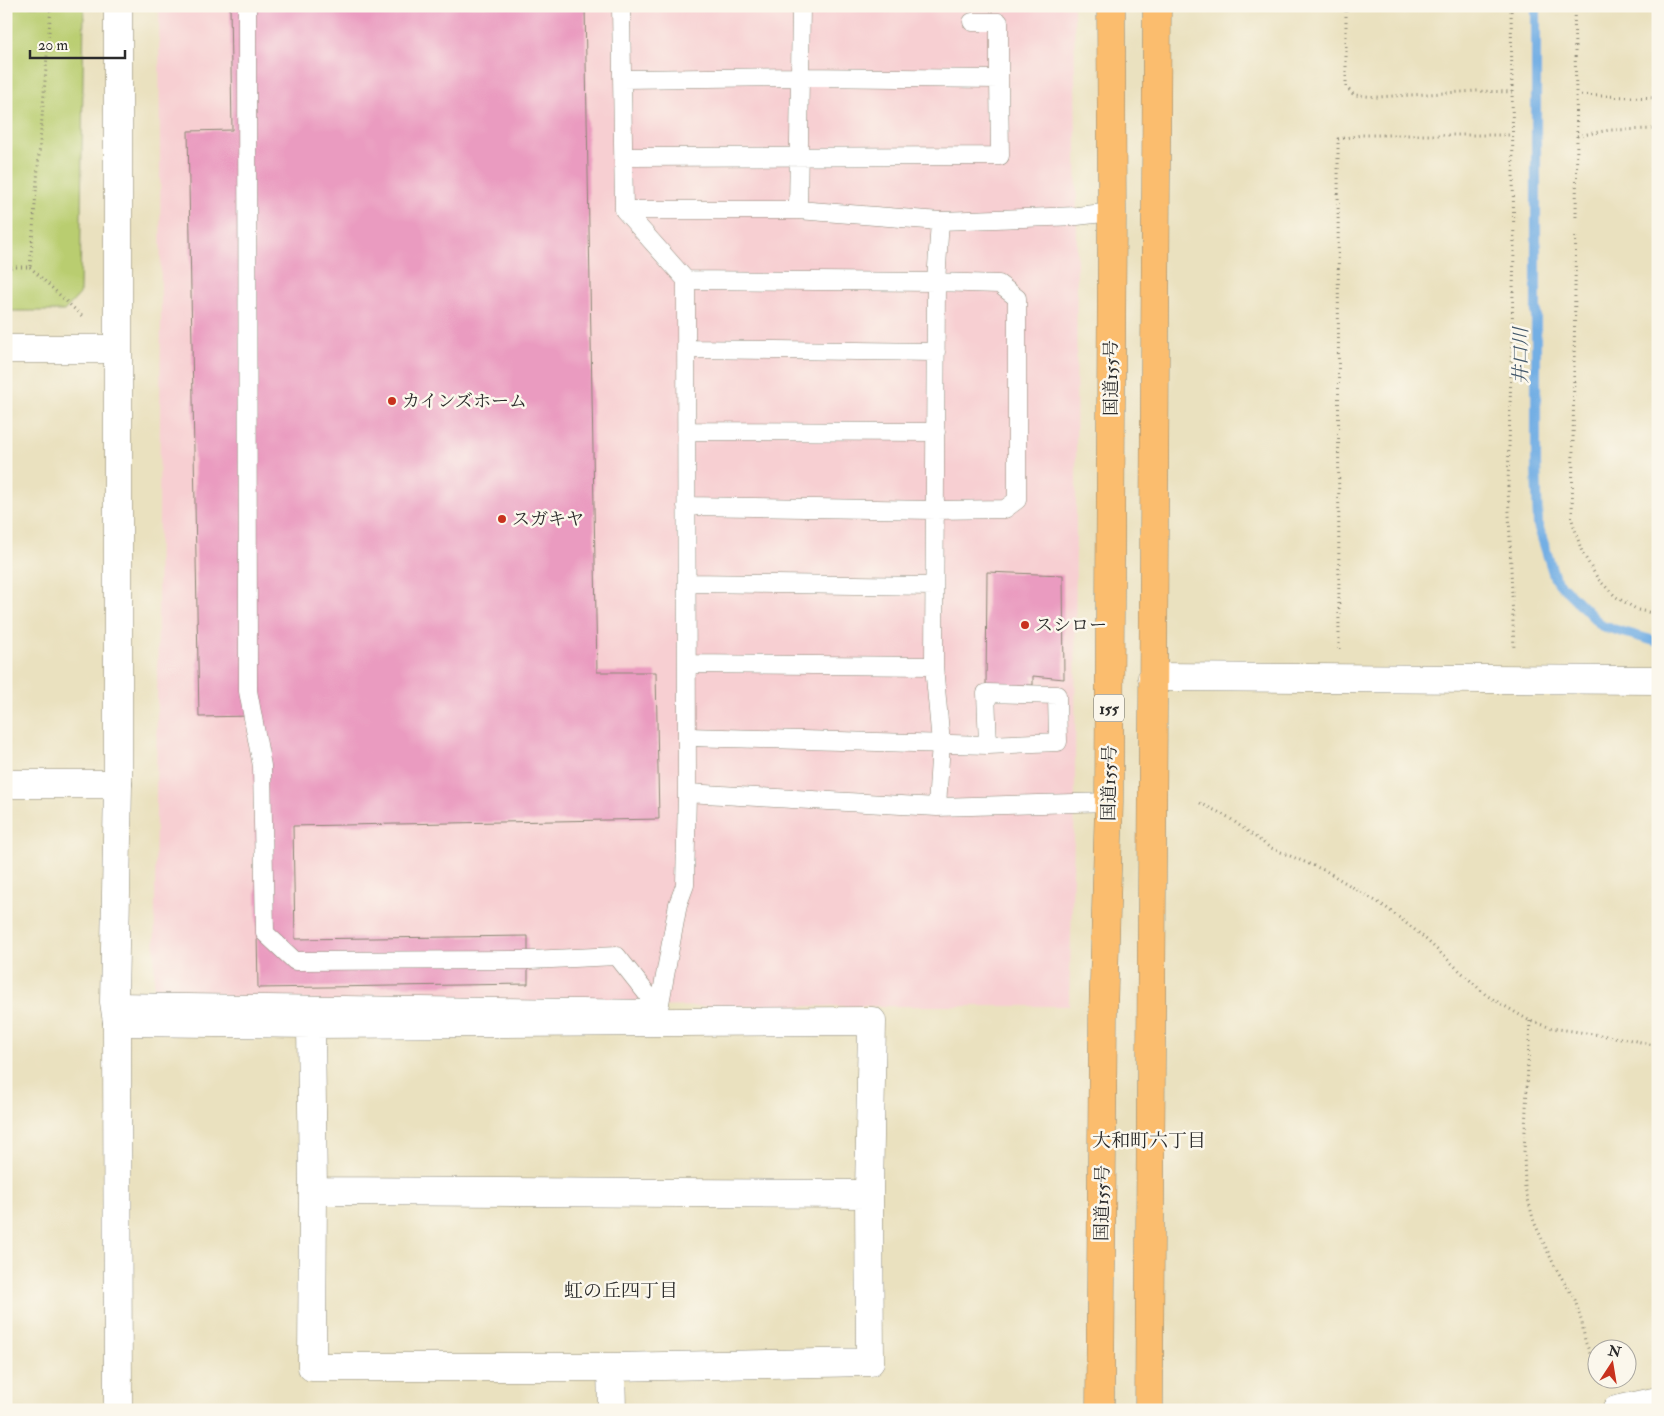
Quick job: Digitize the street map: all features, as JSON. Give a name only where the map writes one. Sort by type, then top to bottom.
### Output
[{"type":"highway","name":"国道155号","points":[[1100,1410],[1103,1016],[1109,802],[1112,212],[1111,6]]},
{"type":"highway","points":[[1149,1410],[1157,6]]},
{"type":"street","points":[[118,6],[118,784],[115,1012],[118,1410]]},
{"type":"street","points":[[6,349],[117,349]]},
{"type":"street","points":[[1152,677],[1658,680]]},
{"type":"street","points":[[6,784],[118,784]]},
{"type":"street","points":[[115,1012],[312,1024],[872,1021],[870,1362],[611,1366],[312,1366],[312,1024]]},
{"type":"street","points":[[313,1191],[870,1194]]},
{"type":"street","points":[[611,1366],[612,1410]]},
{"type":"street","points":[[1616,1410],[1658,1401]]},
{"type":"lane","points":[[247,6],[248,691],[262,766],[265,932],[295,960],[530,960],[616,956],[659,1009]]},
{"type":"lane","points":[[621,6],[624,210],[686,280],[686,885],[678,904],[659,1009]]},
{"type":"lane","points":[[798,210],[802,6]]},
{"type":"lane","points":[[624,157],[1000,156],[998,22],[972,22]]},
{"type":"lane","points":[[623,79],[999,79]]},
{"type":"lane","points":[[624,210],[798,210],[940,220],[1076,216],[1112,212]]},
{"type":"lane","points":[[937,807],[941,743],[934,666],[934,586],[936,282],[940,220]]},
{"type":"lane","points":[[686,280],[999,284],[1017,298],[1018,500],[1004,509],[935,510],[686,506]]},
{"type":"lane","points":[[686,349],[936,352]]},
{"type":"lane","points":[[686,431],[936,432]]},
{"type":"lane","points":[[687,582],[934,586]]},
{"type":"lane","points":[[687,664],[934,666]]},
{"type":"lane","points":[[687,737],[988,745],[1058,742],[1058,695],[986,693],[988,745]]},
{"type":"lane","points":[[687,792],[937,807],[1109,802]]},
{"type":"lane","points":[[115,1012],[659,1009]]},
{"type":"path","points":[[30,267],[51,6]]},
{"type":"path","points":[[1346,6],[1346,87],[1354,95],[1377,97],[1477,91],[1512,92]]},
{"type":"path","points":[[1511,6],[1514,252],[1508,485],[1514,647],[1513,679]]},
{"type":"path","points":[[1574,6],[1577,136],[1572,520],[1582,552],[1598,579],[1616,597],[1638,610],[1658,614]]},
{"type":"path","points":[[1576,95],[1658,98]]},
{"type":"path","points":[[1577,136],[1610,130],[1658,128]]},
{"type":"path","points":[[1339,678],[1338,139],[1362,135],[1512,136]]},
{"type":"path","points":[[6,267],[30,267],[117,349]]},
{"type":"path","points":[[1200,803],[1228,817],[1270,847],[1326,871],[1384,906],[1420,934],[1486,995],[1530,1021],[1552,1028],[1627,1039],[1658,1046]]},
{"type":"path","points":[[1530,1021],[1524,1152],[1525,1188],[1534,1222],[1554,1265],[1576,1300],[1586,1343]]},
{"type":"shaded area","points":[[159,6],[1074,6],[1077,216],[1075,803],[1069,1006],[167,1007],[154,995],[161,318]]},
{"type":"green space","points":[[6,6],[84,6],[80,294],[64,311],[6,311]]},
{"type":"building","name":"カインズホーム","points":[[230,6],[585,6],[597,672],[656,672],[659,819],[293,826],[295,939],[528,936],[528,984],[258,988],[253,716],[199,717],[188,131],[232,130]]},
{"type":"building","points":[[899,6],[1000,6],[1000,9],[899,9]]},
{"type":"building","name":"スシロー","points":[[987,572],[1063,575],[1064,679],[1033,676],[1033,685],[986,686]]},
{"type":"waterway","name":"井口川","points":[[1536,6],[1536,464],[1538,525],[1555,579],[1602,626],[1658,642]]},
{"type":"place","name":"カインズホーム","points":[[392,401]]},
{"type":"place","name":"スガキヤ","points":[[502,519]]},
{"type":"place","name":"スシロー","points":[[1025,625]]},
{"type":"district","name":"大和町六丁目","points":[[1149,1140]]},
{"type":"district","name":"虹の丘四丁目","points":[[621,1290]]}]
